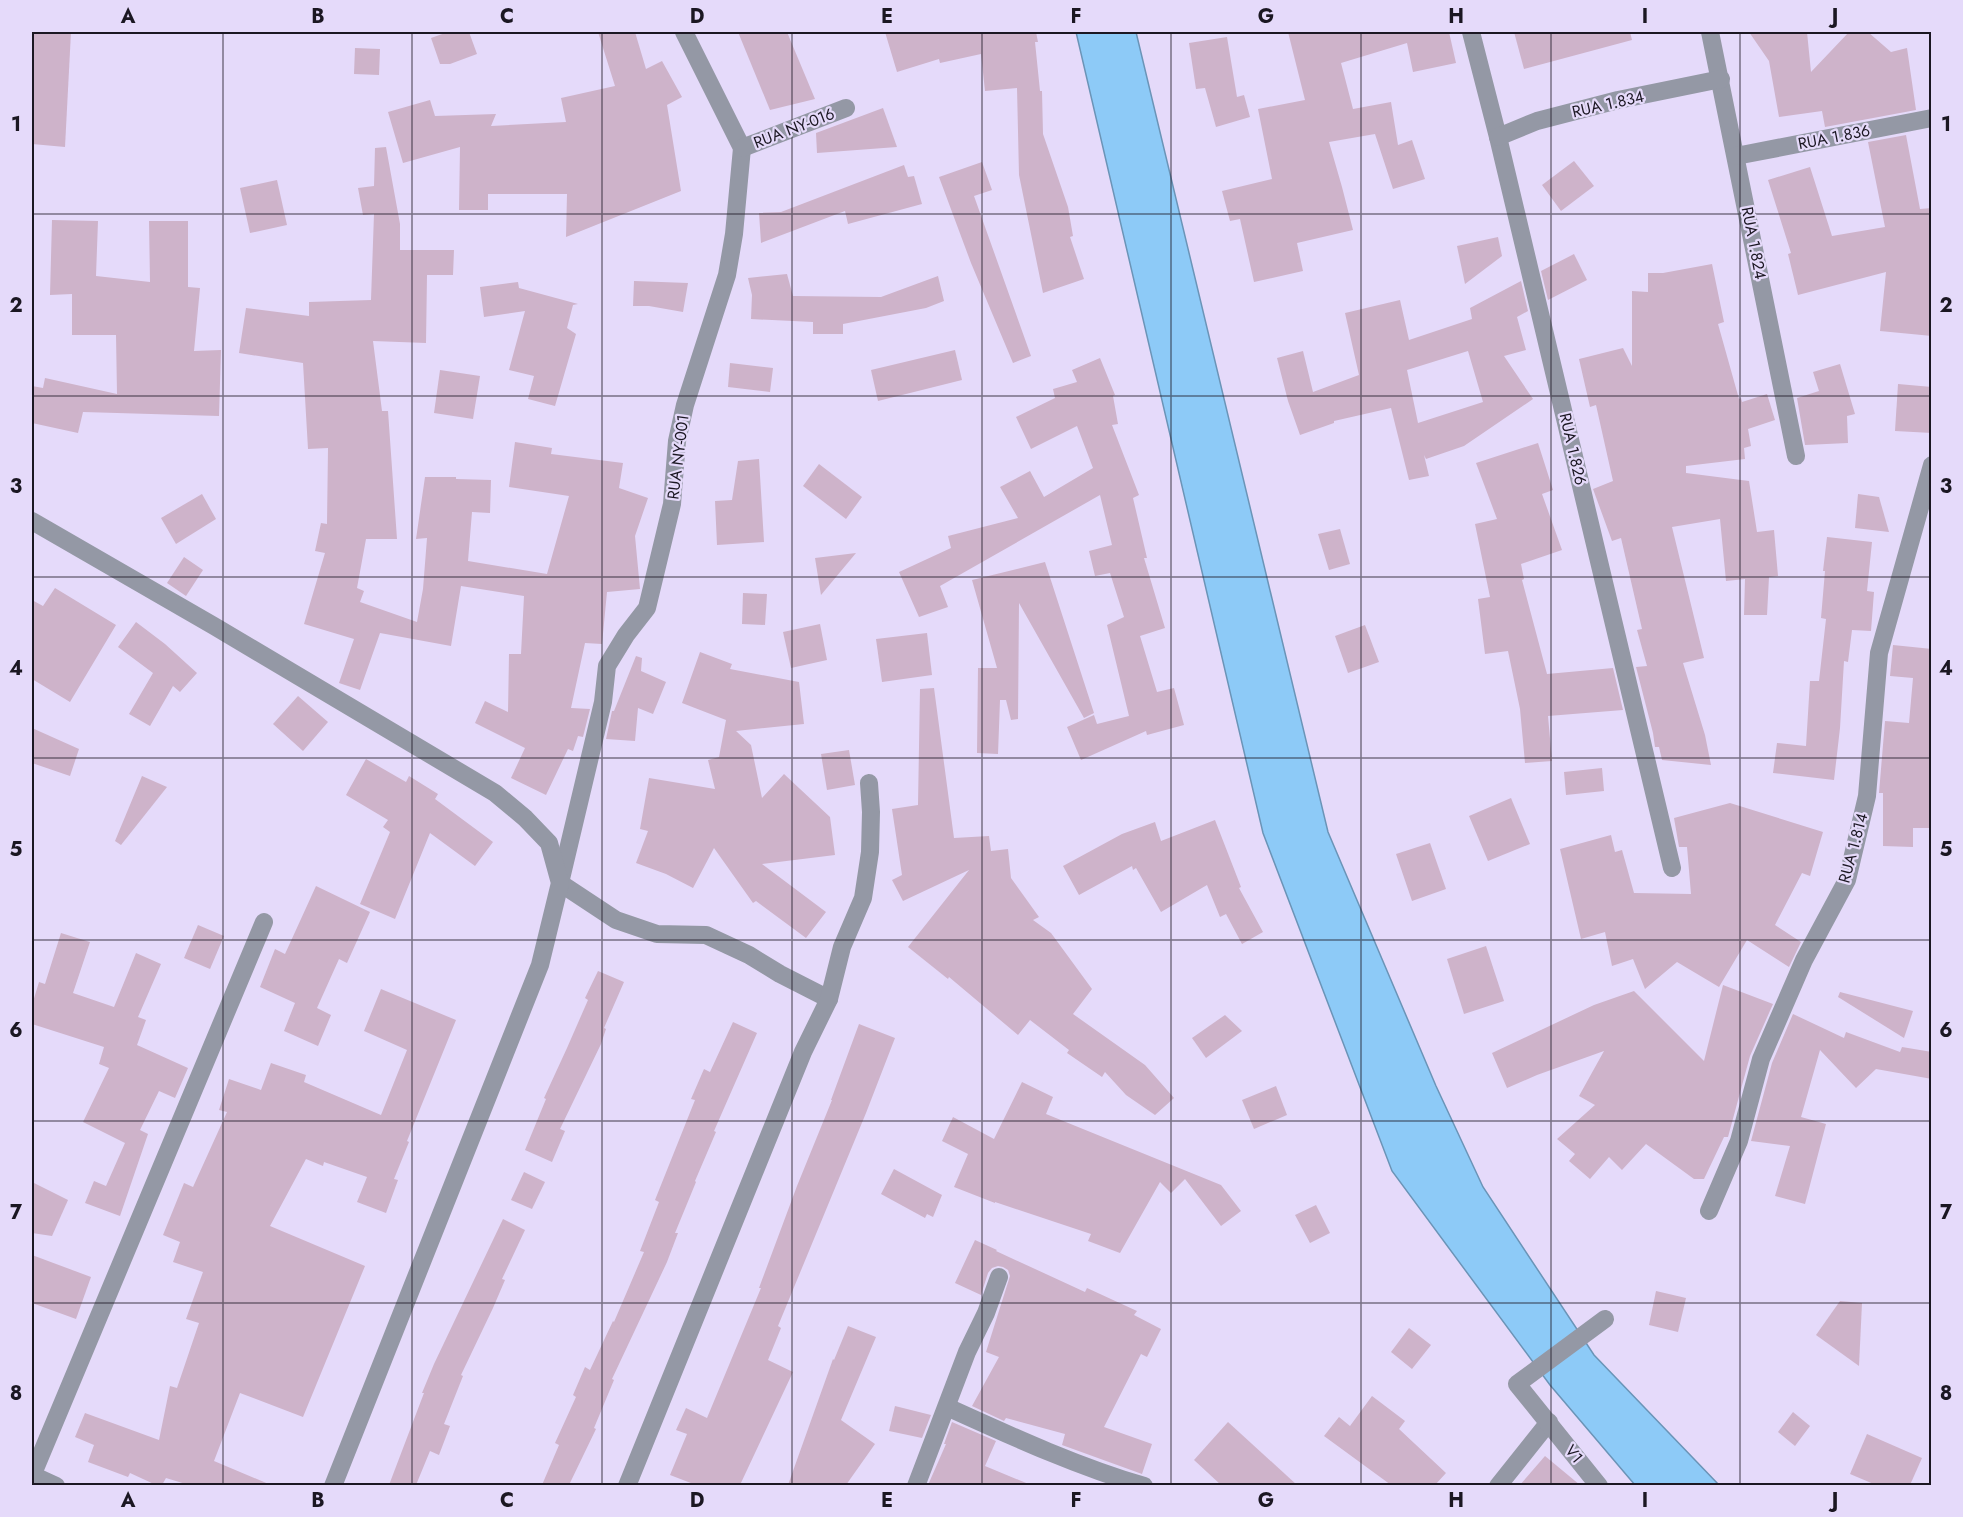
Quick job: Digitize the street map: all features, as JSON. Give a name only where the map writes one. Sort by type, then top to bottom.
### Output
[{"type":"street","points":[[684,32],[742,148]]},
{"type":"street","name":"RUA 1.826","points":[[1471,32],[1672,868]]},
{"type":"street","name":"RUA 1.824","points":[[1710,32],[1796,456]]},
{"type":"street","name":"RUA 1.834","points":[[1498,137],[1538,121],[1618,100],[1721,79]]},
{"type":"street","name":"RUA NY-016","points":[[742,148],[846,108]]},
{"type":"street","name":"RUA 1.836","points":[[1736,156],[1932,118]]},
{"type":"street","name":"RUA NY-001","points":[[333,1485],[537,971],[603,702],[607,666],[626,635],[647,608],[665,537],[672,504],[677,441],[685,405],[727,275],[734,234],[742,148]]},
{"type":"street","name":"RUA 1.814","points":[[1709,1211],[1739,1141],[1761,1059],[1804,960],[1847,880],[1867,796],[1880,653],[1932,465]]},
{"type":"street","points":[[32,521],[495,793],[525,818],[549,843],[560,883],[616,920],[657,934],[706,935],[749,955],[828,999]]},
{"type":"street","points":[[627,1485],[803,1052],[828,999],[842,947],[863,898],[870,852],[869,783]]},
{"type":"street","points":[[56,1485],[32,1476],[264,922]]},
{"type":"street","points":[[916,1485],[967,1352],[986,1313],[999,1277]]},
{"type":"street","name":"V1","points":[[1598,1325],[1517,1384],[1599,1485]]},
{"type":"street","points":[[946,1407],[1042,1450],[1144,1485]]},
{"type":"street","points":[[1498,1485],[1549,1422]]},
{"type":"water","points":[[1076,32],[1136,32],[1328,832],[1436,1086],[1483,1187],[1594,1355],[1719,1485],[1635,1485],[1550,1385],[1392,1171],[1263,833]]},
{"type":"building","points":[[32,32],[71,32],[65,147],[32,144]]},
{"type":"building","points":[[448,32],[469,32],[477,54],[450,64],[440,64],[431,38]]},
{"type":"building","points":[[598,32],[635,32],[646,69],[662,61],[682,97],[667,105],[681,191],[566,237],[567,194],[488,194],[488,210],[459,210],[460,147],[403,163],[388,112],[430,100],[435,116],[496,114],[491,126],[566,122],[561,98],[615,86]]},
{"type":"building","points":[[738,32],[787,32],[815,99],[770,110]]},
{"type":"building","points":[[885,32],[1036,32],[1038,42],[1035,42],[1040,91],[1042,91],[1043,134],[1068,207],[1073,236],[1070,237],[1084,279],[1043,293],[1019,175],[1017,88],[985,91],[981,54],[940,63],[939,59],[897,72]]},
{"type":"building","points":[[1288,32],[1449,32],[1456,63],[1413,72],[1407,43],[1341,63],[1353,109],[1391,102],[1398,145],[1412,140],[1425,179],[1393,189],[1375,134],[1329,142],[1353,230],[1297,243],[1303,271],[1254,282],[1240,219],[1230,221],[1222,191],[1272,179],[1258,109],[1305,100]]},
{"type":"building","points":[[1514,32],[1630,32],[1632,40],[1524,69]]},
{"type":"building","points":[[1749,32],[1807,32],[1811,72],[1849,32],[1868,32],[1891,52],[1907,48],[1916,110],[1825,127],[1822,111],[1779,117],[1769,61]]},
{"type":"building","points":[[1227,37],[1237,97],[1244,95],[1250,117],[1216,127],[1205,88],[1196,89],[1189,43]]},
{"type":"building","points":[[355,48],[380,49],[379,75],[354,74]]},
{"type":"building","points":[[883,108],[897,147],[817,153],[816,133]]},
{"type":"building","points":[[1906,135],[1920,209],[1932,208],[1932,336],[1880,331],[1886,272],[1798,295],[1788,254],[1791,253],[1768,180],[1810,167],[1832,236],[1885,227],[1868,142]]},
{"type":"building","points":[[386,147],[400,224],[400,250],[454,250],[453,275],[427,275],[426,343],[373,341],[382,411],[388,411],[397,539],[366,539],[357,588],[364,591],[360,602],[417,622],[423,589],[427,538],[416,539],[425,477],[491,480],[490,513],[472,512],[468,561],[547,574],[569,496],[509,487],[515,442],[552,448],[551,454],[623,463],[619,488],[648,498],[635,536],[640,589],[607,592],[602,644],[585,643],[571,708],[590,709],[583,737],[578,736],[573,751],[568,749],[546,795],[511,778],[525,748],[475,723],[485,701],[508,712],[509,654],[521,654],[524,596],[461,586],[451,646],[380,633],[360,690],[339,683],[354,639],[304,624],[325,553],[315,551],[321,523],[327,524],[328,448],[308,449],[303,363],[239,353],[246,308],[309,316],[309,302],[371,300],[374,214],[363,215],[358,188],[374,186],[375,148]]},
{"type":"building","points":[[1574,161],[1594,186],[1561,211],[1542,185]]},
{"type":"building","points":[[982,162],[992,190],[974,196],[1031,356],[1013,363],[971,263],[939,177]]},
{"type":"building","points":[[904,165],[908,177],[914,176],[922,204],[848,224],[845,211],[761,243],[759,213],[781,212]]},
{"type":"building","points":[[277,180],[287,225],[250,233],[240,188]]},
{"type":"building","points":[[52,220],[98,221],[96,276],[150,282],[149,221],[188,221],[188,287],[200,288],[194,351],[221,350],[219,416],[83,412],[78,433],[32,423],[32,386],[43,388],[45,378],[117,394],[116,335],[72,335],[72,294],[50,295]]},
{"type":"building","points":[[1498,237],[1502,256],[1465,284],[1457,246]]},
{"type":"building","points":[[1574,254],[1587,280],[1548,300],[1541,271]]},
{"type":"building","points":[[1712,264],[1724,322],[1718,324],[1739,399],[1741,398],[1742,402],[1767,394],[1775,420],[1748,429],[1751,446],[1744,448],[1745,459],[1686,466],[1686,473],[1749,481],[1757,532],[1774,530],[1778,576],[1769,577],[1767,615],[1744,615],[1745,579],[1726,581],[1720,519],[1672,527],[1704,658],[1683,663],[1705,735],[1711,765],[1662,760],[1659,747],[1655,747],[1636,667],[1647,666],[1637,630],[1642,629],[1621,538],[1612,541],[1593,489],[1613,481],[1596,405],[1590,407],[1579,359],[1623,348],[1632,366],[1632,291],[1648,292],[1648,273],[1663,273]]},
{"type":"building","points":[[787,274],[793,296],[881,297],[938,276],[944,301],[926,308],[843,324],[843,334],[813,334],[813,322],[751,319],[752,295],[748,278]]},
{"type":"building","points":[[634,281],[688,283],[683,312],[649,306],[633,306]]},
{"type":"building","points":[[1521,281],[1528,311],[1517,317],[1526,350],[1504,356],[1533,399],[1464,446],[1426,459],[1424,455],[1429,476],[1409,480],[1391,408],[1334,421],[1334,423],[1300,435],[1277,358],[1303,351],[1313,392],[1359,375],[1345,313],[1400,300],[1409,340],[1472,319],[1470,308]],"holes":[[[1468,351],[1483,402],[1418,423],[1407,370]]]},
{"type":"building","points":[[518,282],[519,288],[578,304],[573,305],[567,328],[576,334],[555,406],[528,399],[534,376],[509,370],[525,311],[484,317],[480,287]]},
{"type":"building","points":[[955,350],[962,380],[878,401],[871,370]]},
{"type":"building","points":[[1100,358],[1115,395],[1113,396],[1118,424],[1112,425],[1139,495],[1133,498],[1147,558],[1144,558],[1165,628],[1140,636],[1157,692],[1174,688],[1184,725],[1147,735],[1146,731],[1081,760],[1067,727],[1094,715],[1097,724],[1129,716],[1107,625],[1124,617],[1110,573],[1095,576],[1089,551],[1112,545],[1100,495],[940,586],[948,607],[919,617],[899,572],[951,548],[948,536],[1018,518],[1000,487],[1030,471],[1044,497],[1093,468],[1077,426],[1031,449],[1016,417],[1055,398],[1053,389],[1077,382],[1072,370]]},
{"type":"building","points":[[730,363],[773,368],[770,392],[728,387]]},
{"type":"building","points":[[1840,364],[1855,414],[1847,416],[1848,443],[1805,445],[1797,398],[1819,391],[1813,372]]},
{"type":"building","points":[[440,370],[480,376],[473,419],[434,413]]},
{"type":"building","points":[[1898,384],[1932,387],[1932,433],[1895,431]]},
{"type":"building","points":[[1538,443],[1553,490],[1542,494],[1562,550],[1521,564],[1524,579],[1522,580],[1547,674],[1613,668],[1623,710],[1548,716],[1552,761],[1525,763],[1520,709],[1508,651],[1485,654],[1478,599],[1490,597],[1475,524],[1497,519],[1476,463]]},
{"type":"building","points":[[759,459],[764,542],[717,545],[715,501],[732,500],[738,461]]},
{"type":"building","points":[[819,464],[862,497],[846,519],[803,486]]},
{"type":"building","points":[[202,494],[216,519],[176,544],[161,518]]},
{"type":"building","points":[[1858,494],[1879,497],[1889,532],[1855,528]]},
{"type":"building","points":[[1340,529],[1350,564],[1329,570],[1318,534]]},
{"type":"building","points":[[1827,537],[1872,542],[1867,591],[1874,592],[1871,631],[1852,630],[1848,662],[1844,661],[1834,780],[1773,773],[1777,743],[1806,746],[1810,681],[1819,681],[1826,619],[1821,618]]},
{"type":"building","points":[[856,553],[821,595],[815,558]]},
{"type":"building","points":[[184,557],[203,570],[186,596],[167,583]]},
{"type":"building","points":[[1045,562],[1094,713],[1084,718],[1019,603],[1018,719],[1011,720],[1006,700],[1000,700],[998,754],[977,753],[978,668],[997,668],[972,580]]},
{"type":"building","points":[[55,588],[116,625],[70,702],[32,679],[32,600],[43,606]]},
{"type":"building","points":[[743,593],[767,594],[765,625],[742,624]]},
{"type":"building","points":[[136,622],[197,673],[180,692],[173,686],[150,726],[129,714],[153,673],[118,647]]},
{"type":"building","points":[[820,624],[827,660],[791,668],[783,632]]},
{"type":"building","points":[[1365,625],[1379,662],[1348,673],[1335,636]]},
{"type":"building","points":[[927,633],[932,675],[882,682],[876,639]]},
{"type":"building","points":[[1893,645],[1932,649],[1932,828],[1913,828],[1913,847],[1883,846],[1883,793],[1879,793],[1885,721],[1909,723],[1913,678],[1890,676]]},
{"type":"building","points":[[700,652],[732,664],[730,669],[799,682],[804,724],[736,731],[751,745],[762,798],[784,774],[830,817],[835,855],[762,864],[826,912],[806,938],[756,901],[753,903],[714,848],[693,888],[666,874],[636,863],[648,831],[640,829],[649,778],[715,789],[708,760],[719,757],[726,720],[682,703]]},
{"type":"building","points":[[636,656],[642,658],[641,671],[666,682],[653,714],[638,708],[635,741],[606,739],[612,711],[614,711]]},
{"type":"building","points":[[934,688],[954,838],[989,836],[991,851],[1008,849],[1011,878],[1039,917],[1033,920],[1051,933],[1092,989],[1073,1014],[1145,1065],[1174,1098],[1155,1115],[1126,1095],[1105,1072],[1102,1077],[1067,1053],[1069,1050],[1030,1020],[1018,1035],[949,977],[948,979],[908,947],[969,870],[903,901],[892,880],[902,875],[892,809],[918,805],[920,689]]},
{"type":"building","points":[[298,696],[328,722],[303,751],[273,724]]},
{"type":"building","points":[[32,728],[79,749],[70,776],[32,763]]},
{"type":"building","points":[[849,750],[855,785],[827,790],[821,754]]},
{"type":"building","points":[[366,759],[406,782],[409,776],[438,794],[435,799],[493,842],[475,866],[430,833],[395,919],[360,904],[390,832],[383,827],[388,820],[346,795]]},
{"type":"building","points":[[1602,768],[1604,791],[1566,795],[1564,772]]},
{"type":"building","points":[[142,776],[167,787],[121,845],[115,841]]},
{"type":"building","points":[[1511,798],[1530,844],[1488,861],[1469,816]]},
{"type":"building","points":[[1730,803],[1823,832],[1810,876],[1802,873],[1775,925],[1801,942],[1789,967],[1747,940],[1719,987],[1677,962],[1645,989],[1633,959],[1612,966],[1605,932],[1581,939],[1560,849],[1611,835],[1615,852],[1622,850],[1634,893],[1691,894],[1687,847],[1679,847],[1674,818]]},
{"type":"building","points":[[1215,820],[1241,887],[1239,888],[1263,932],[1242,944],[1226,914],[1220,917],[1207,885],[1161,912],[1136,868],[1133,870],[1132,866],[1079,895],[1063,866],[1122,834],[1155,822],[1161,841]]},
{"type":"building","points":[[1430,843],[1446,889],[1412,901],[1396,854]]},
{"type":"building","points":[[316,886],[370,912],[347,963],[339,959],[317,1008],[331,1015],[318,1046],[284,1031],[295,1003],[260,987],[275,949],[285,954]]},
{"type":"building","points":[[198,925],[224,936],[210,969],[184,958]]},
{"type":"building","points":[[61,933],[90,942],[73,993],[114,1007],[136,953],[161,964],[138,1017],[146,1020],[137,1045],[188,1068],[175,1098],[159,1091],[140,1130],[148,1134],[120,1216],[85,1203],[94,1181],[106,1186],[125,1143],[83,1122],[109,1068],[99,1064],[104,1047],[32,1024],[32,1005],[39,982],[45,984]]},
{"type":"building","points":[[1486,946],[1504,1001],[1464,1014],[1447,959]]},
{"type":"building","points":[[598,971],[624,982],[604,1028],[606,1029],[601,1044],[560,1129],[565,1131],[552,1162],[525,1150],[546,1099],[544,1098],[588,1000],[585,998]]},
{"type":"building","points":[[1723,985],[1773,1004],[1750,1056],[1728,1137],[1724,1137],[1704,1179],[1694,1179],[1646,1144],[1622,1170],[1609,1157],[1590,1179],[1569,1161],[1575,1154],[1557,1139],[1595,1105],[1579,1096],[1604,1051],[1507,1088],[1492,1053],[1594,1005],[1634,991],[1704,1061]]},
{"type":"building","points":[[381,989],[456,1020],[407,1141],[409,1142],[394,1179],[398,1180],[386,1213],[357,1202],[367,1177],[324,1162],[323,1166],[306,1159],[270,1226],[365,1266],[303,1417],[240,1393],[214,1461],[271,1485],[189,1485],[166,1478],[162,1485],[156,1485],[130,1473],[128,1477],[88,1462],[94,1445],[75,1437],[85,1413],[159,1440],[170,1386],[177,1388],[199,1323],[186,1319],[203,1272],[173,1262],[180,1242],[163,1235],[184,1183],[193,1187],[227,1112],[219,1110],[229,1079],[261,1090],[271,1063],[306,1075],[304,1082],[381,1115],[407,1050],[364,1031]]},
{"type":"building","points":[[1840,992],[1913,1011],[1904,1038],[1838,997]]},
{"type":"building","points":[[1793,1014],[1844,1038],[1846,1032],[1900,1052],[1902,1047],[1932,1052],[1932,1079],[1876,1069],[1856,1088],[1820,1050],[1801,1117],[1826,1124],[1805,1204],[1775,1196],[1790,1146],[1751,1141],[1772,1063]]},
{"type":"building","points":[[1225,1015],[1242,1031],[1206,1058],[1192,1038]]},
{"type":"building","points":[[733,1022],[757,1033],[714,1131],[716,1132],[675,1233],[678,1233],[667,1262],[612,1379],[614,1380],[594,1428],[596,1429],[569,1485],[542,1485],[559,1445],[555,1443],[576,1397],[573,1395],[585,1367],[590,1370],[614,1322],[644,1252],[640,1251],[659,1202],[655,1200],[695,1100],[691,1099],[704,1069],[710,1072]]},
{"type":"building","points":[[859,1024],[895,1038],[778,1326],[781,1328],[768,1360],[793,1372],[740,1485],[696,1485],[670,1475],[687,1434],[676,1430],[686,1408],[707,1418],[761,1288],[759,1288]]},
{"type":"building","points":[[1022,1082],[1053,1097],[1046,1114],[1221,1185],[1241,1211],[1221,1226],[1185,1179],[1171,1193],[1160,1182],[1120,1253],[1088,1241],[1091,1234],[995,1203],[954,1187],[968,1154],[942,1141],[953,1117],[994,1139]]},
{"type":"building","points":[[1276,1086],[1287,1115],[1254,1129],[1242,1100]]},
{"type":"building","points":[[894,1169],[942,1195],[933,1217],[927,1214],[925,1218],[881,1194]]},
{"type":"building","points":[[524,1172],[545,1182],[532,1209],[511,1200]]},
{"type":"building","points":[[32,1182],[68,1200],[52,1236],[32,1233]]},
{"type":"building","points":[[1316,1205],[1330,1233],[1310,1243],[1295,1215]]},
{"type":"building","points":[[503,1219],[525,1230],[502,1279],[505,1280],[493,1308],[461,1375],[463,1376],[444,1424],[450,1426],[439,1455],[430,1451],[416,1485],[389,1485],[434,1364]]},
{"type":"building","points":[[975,1240],[1085,1292],[1087,1288],[1137,1311],[1134,1315],[1161,1329],[1147,1357],[1141,1354],[1104,1427],[1152,1444],[1142,1474],[1062,1445],[1065,1434],[1006,1418],[1004,1421],[972,1406],[999,1357],[986,1352],[1010,1276],[1008,1270],[1003,1267],[992,1268],[988,1273],[981,1295],[955,1283]]},
{"type":"building","points":[[32,1255],[91,1277],[76,1319],[32,1303]]},
{"type":"building","points":[[1656,1291],[1686,1298],[1678,1332],[1649,1325]]},
{"type":"building","points":[[1840,1301],[1862,1303],[1859,1366],[1816,1335]]},
{"type":"building","points":[[848,1326],[876,1337],[841,1420],[875,1444],[846,1485],[788,1485],[833,1359]]},
{"type":"building","points":[[1409,1328],[1431,1345],[1412,1369],[1391,1352]]},
{"type":"building","points":[[1372,1396],[1405,1421],[1399,1429],[1446,1473],[1435,1485],[1391,1485],[1324,1436],[1339,1417],[1350,1426]]},
{"type":"building","points":[[895,1406],[931,1415],[922,1438],[889,1431]]},
{"type":"building","points":[[1793,1412],[1810,1426],[1795,1446],[1778,1432]]},
{"type":"building","points":[[952,1422],[996,1441],[985,1466],[1031,1485],[928,1485],[946,1444],[944,1444]]},
{"type":"building","points":[[1228,1422],[1297,1485],[1221,1485],[1194,1460]]},
{"type":"building","points":[[1867,1434],[1922,1458],[1910,1485],[1876,1485],[1850,1474]]},
{"type":"building","points":[[1545,1456],[1580,1485],[1520,1485]]}]
